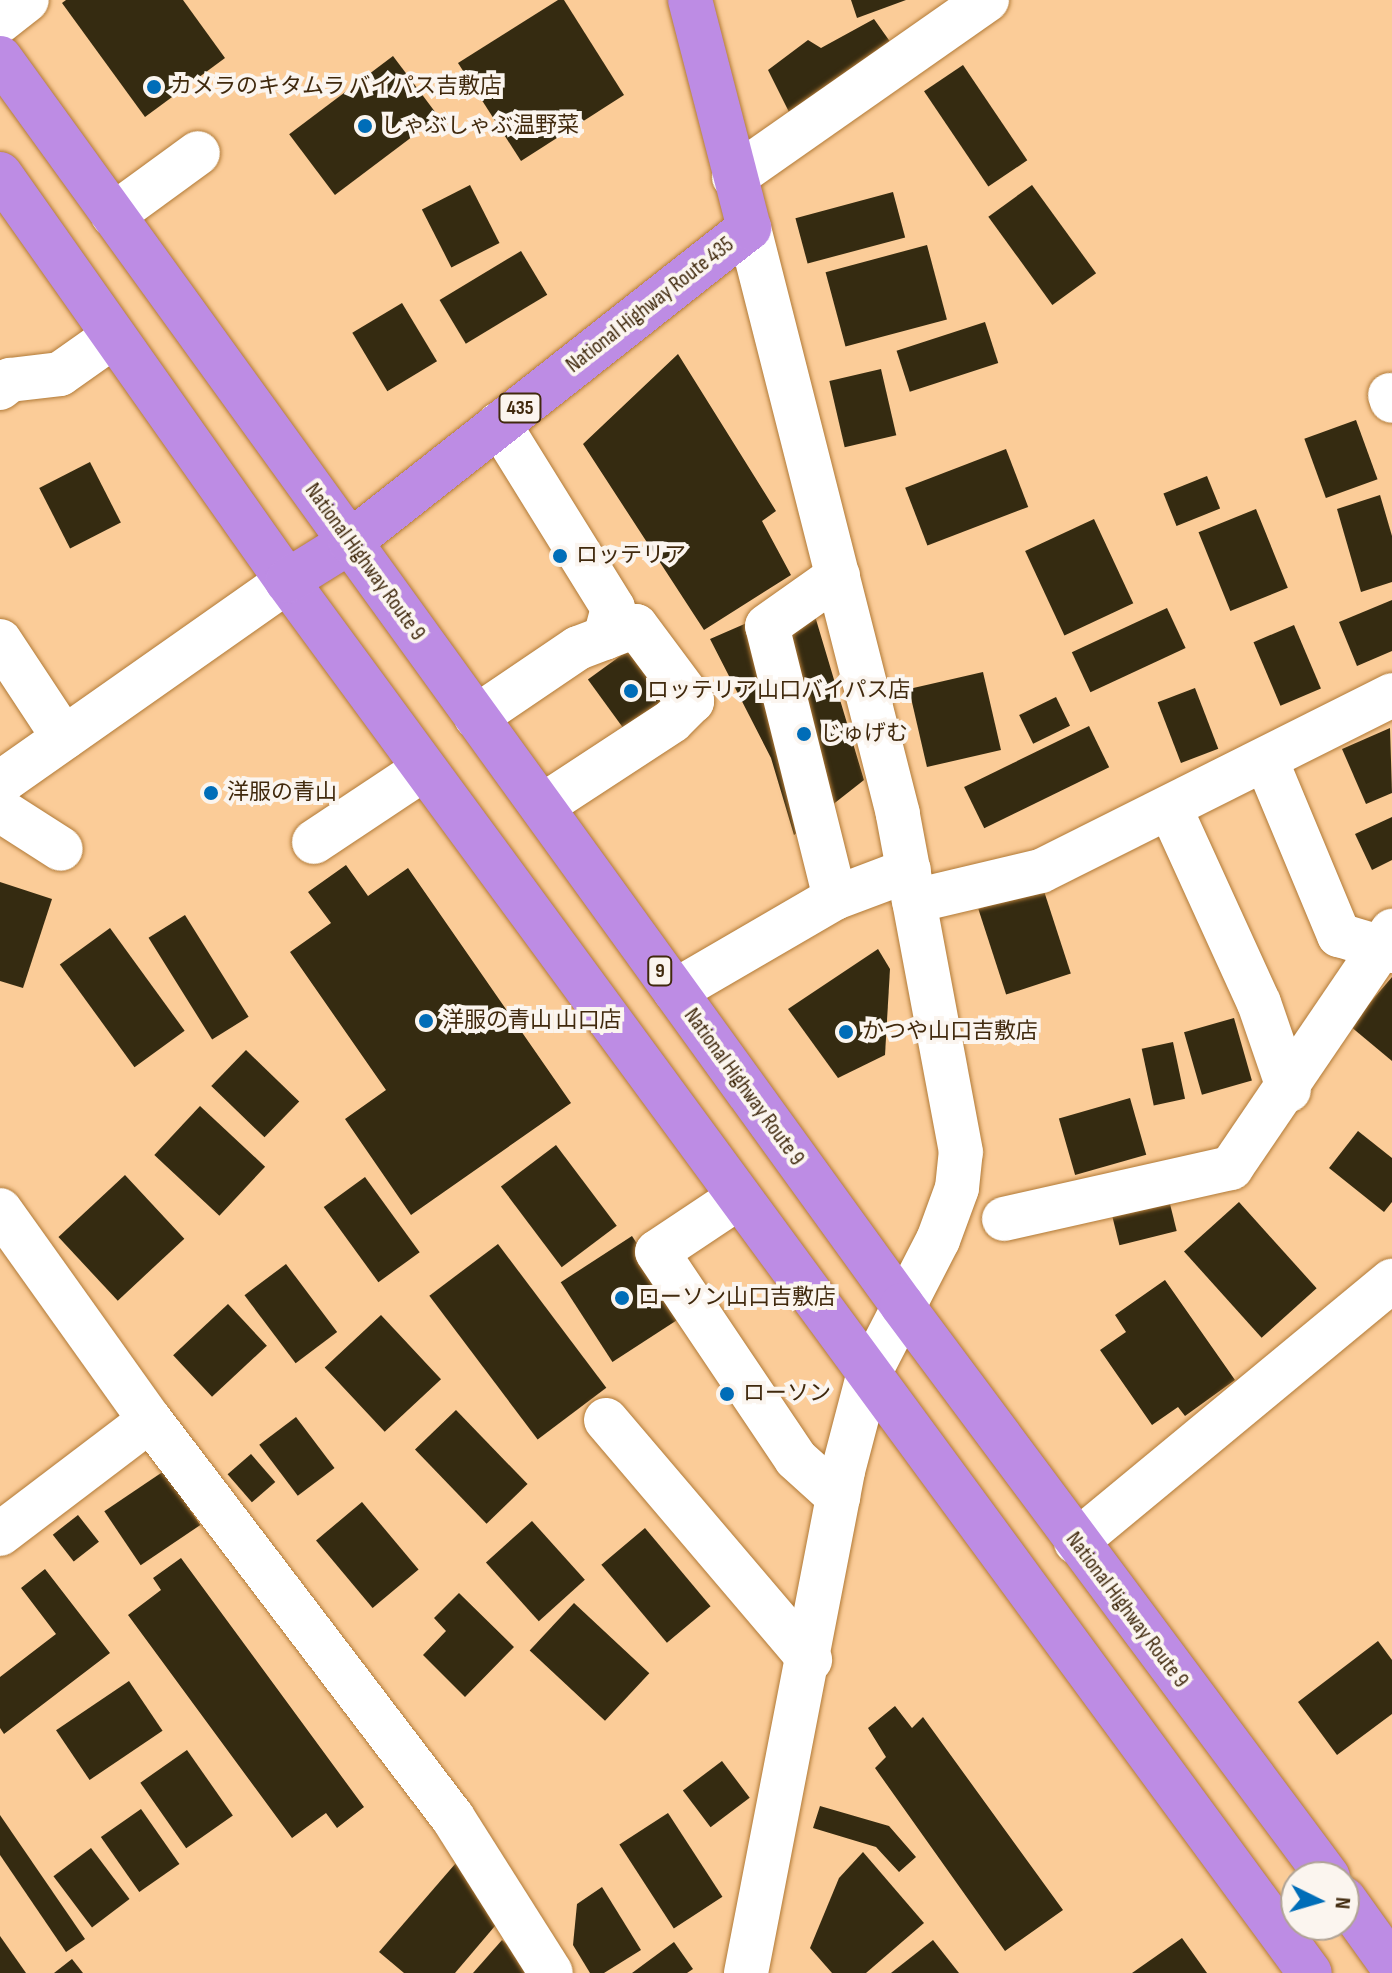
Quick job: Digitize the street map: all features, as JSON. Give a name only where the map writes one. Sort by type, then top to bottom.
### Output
[{"type":"highway","name":"National Highway Route 435","points":[[287,581],[350,542],[749,228],[690,0]]},
{"type":"highway","name":"National Highway Route 9","points":[[0,58],[902,1305],[1316,1861]]},
{"type":"highway","points":[[0,174],[111,338],[287,581],[868,1376],[1310,1973]]},
{"type":"highway","points":[[1360,1921],[1392,1966]]},
{"type":"street","points":[[0,21],[27,0]]},
{"type":"street","points":[[734,177],[987,0]]},
{"type":"street","points":[[113,215],[198,153]]},
{"type":"street","points":[[746,1973],[810,1660],[838,1497],[868,1376],[938,1240],[957,1188],[961,1152],[912,885],[838,576],[749,228]]},
{"type":"street","points":[[3,379],[60,374],[111,338]]},
{"type":"street","points":[[499,424],[613,608],[605,638]]},
{"type":"street","points":[[835,898],[767,626],[838,576]]},
{"type":"street","points":[[0,783],[287,581]]},
{"type":"street","points":[[476,717],[578,648],[636,626],[692,701],[672,721],[542,806]]},
{"type":"street","points":[[0,641],[64,738]]},
{"type":"street","points":[[675,991],[835,898],[912,885],[1041,871],[1392,695]]},
{"type":"street","points":[[1266,760],[1339,935],[1390,942]]},
{"type":"street","points":[[314,842],[424,769]]},
{"type":"street","points":[[1170,808],[1259,1003],[1289,1090]]},
{"type":"street","points":[[0,810],[61,849]]},
{"type":"street","points":[[1004,1219],[1231,1168],[1289,1090],[1353,981],[1390,942]]},
{"type":"street","points":[[738,1198],[657,1252],[796,1459],[838,1497]]},
{"type":"street","points":[[0,1210],[150,1420],[453,1818],[551,1973]]},
{"type":"street","points":[[1076,1542],[1392,1281]]},
{"type":"street","points":[[0,1534],[150,1420]]},
{"type":"street","points":[[606,1420],[810,1660]]},
{"type":"building","name":"カメラのキタムラ バイパス吉敷店","points":[[66,0],[183,0],[225,58],[145,117],[62,3]]},
{"type":"building","points":[[558,0],[564,0],[624,95],[521,161],[458,63]]},
{"type":"building","points":[[851,0],[906,0],[857,18]]},
{"type":"building","points":[[874,19],[891,43],[789,112],[768,70],[808,40],[821,48]]},
{"type":"building","name":"しゃぶしゃぶ温野菜","points":[[393,56],[439,117],[335,195],[289,134]]},
{"type":"building","points":[[963,65],[1027,160],[988,187],[924,91]]},
{"type":"building","points":[[470,185],[500,243],[451,267],[422,210]]},
{"type":"building","points":[[1032,185],[1096,273],[1052,305],[988,217]]},
{"type":"building","points":[[893,192],[905,237],[808,264],[795,218]]},
{"type":"building","points":[[927,245],[947,319],[846,347],[826,272]]},
{"type":"building","points":[[521,251],[547,295],[466,344],[440,300]]},
{"type":"building","points":[[402,303],[437,361],[387,391],[352,333]]},
{"type":"building","points":[[985,322],[998,363],[910,392],[897,351]]},
{"type":"building","points":[[678,354],[776,511],[762,521],[791,575],[704,630],[583,444]]},
{"type":"building","points":[[881,369],[896,435],[845,447],[829,381]]},
{"type":"building","points":[[1356,420],[1378,479],[1326,498],[1304,439]]},
{"type":"building","points":[[1006,449],[1028,507],[927,546],[905,488]]},
{"type":"building","points":[[90,462],[121,523],[70,548],[39,488]]},
{"type":"building","points":[[1207,476],[1220,508],[1177,526],[1163,494]]},
{"type":"building","points":[[1380,495],[1392,536],[1392,582],[1361,592],[1337,509]]},
{"type":"building","points":[[1256,509],[1288,588],[1230,611],[1199,532]]},
{"type":"building","points":[[1094,519],[1133,603],[1064,635],[1025,551]]},
{"type":"building","name":"じゅげむ","points":[[809,596],[864,780],[794,835],[771,758],[710,639]]},
{"type":"building","points":[[1392,600],[1392,651],[1357,666],[1339,622]]},
{"type":"building","points":[[1167,608],[1186,648],[1090,692],[1072,652]]},
{"type":"building","points":[[1294,625],[1321,689],[1280,706],[1253,642]]},
{"type":"building","name":"ロッテリア山口バイパス店","points":[[634,646],[675,702],[628,735],[588,680]]},
{"type":"building","points":[[983,672],[1001,750],[927,767],[909,689]]},
{"type":"building","points":[[1195,688],[1218,749],[1181,763],[1158,702]]},
{"type":"building","points":[[1056,697],[1070,726],[1033,744],[1019,715]]},
{"type":"building","points":[[1089,726],[1109,767],[984,828],[964,787]]},
{"type":"building","points":[[1390,728],[1392,793],[1366,804],[1342,749]]},
{"type":"building","points":[[1392,817],[1392,860],[1372,870],[1355,834]]},
{"type":"building","name":"洋服の青山 山口店","points":[[346,865],[368,896],[408,868],[571,1103],[411,1215],[345,1119],[386,1090],[290,952],[331,923],[308,892]]},
{"type":"building","points":[[0,882],[52,899],[23,988],[0,981]]},
{"type":"building","points":[[1043,888],[1071,974],[1006,995],[978,909]]},
{"type":"building","points":[[185,915],[249,1017],[212,1040],[149,938]]},
{"type":"building","points":[[110,928],[185,1031],[134,1067],[60,964]]},
{"type":"building","name":"かつや山口吉敷店","points":[[878,949],[890,969],[885,1055],[838,1078],[788,1009]]},
{"type":"building","points":[[1392,977],[1392,1061],[1350,1026]]},
{"type":"building","points":[[1234,1018],[1252,1080],[1202,1095],[1184,1032]]},
{"type":"building","points":[[1173,1042],[1185,1099],[1154,1105],[1142,1049]]},
{"type":"building","points":[[246,1050],[299,1101],[264,1137],[211,1086]]},
{"type":"building","points":[[1130,1098],[1146,1155],[1075,1175],[1059,1118]]},
{"type":"building","points":[[200,1106],[265,1167],[219,1216],[154,1155]]},
{"type":"building","points":[[1358,1131],[1392,1158],[1392,1202],[1384,1212],[1329,1168]]},
{"type":"building","points":[[556,1145],[617,1226],[562,1267],[501,1187]]},
{"type":"building","points":[[125,1175],[184,1239],[118,1301],[58,1237]]},
{"type":"building","points":[[365,1177],[420,1252],[378,1282],[324,1207]]},
{"type":"building","points":[[1168,1196],[1177,1231],[1119,1245],[1111,1210]]},
{"type":"building","points":[[1239,1202],[1317,1288],[1262,1338],[1184,1252]]},
{"type":"building","name":"ローソン山口吉敷店","points":[[632,1236],[684,1316],[612,1362],[561,1282]]},
{"type":"building","points":[[498,1244],[606,1388],[538,1440],[429,1296]]},
{"type":"building","points":[[286,1264],[337,1332],[296,1363],[244,1295]]},
{"type":"building","points":[[1165,1280],[1235,1380],[1185,1416],[1178,1407],[1152,1425],[1100,1350],[1126,1332],[1115,1315]]},
{"type":"building","points":[[228,1304],[267,1346],[212,1397],[173,1355]]},
{"type":"building","points":[[381,1315],[441,1379],[385,1432],[325,1368]]},
{"type":"building","points":[[456,1410],[528,1484],[487,1524],[415,1450]]},
{"type":"building","points":[[296,1417],[335,1468],[298,1496],[259,1445]]},
{"type":"building","points":[[251,1454],[275,1482],[252,1502],[228,1474]]},
{"type":"building","points":[[164,1471],[200,1525],[141,1565],[104,1511]]},
{"type":"building","points":[[362,1502],[419,1569],[373,1608],[316,1541]]},
{"type":"building","points":[[78,1515],[99,1542],[74,1561],[53,1535]]},
{"type":"building","points":[[532,1521],[585,1580],[539,1621],[486,1562]]},
{"type":"building","points":[[645,1528],[711,1606],[667,1643],[601,1565]]},
{"type":"building","points":[[181,1558],[364,1807],[337,1828],[326,1813],[292,1838],[128,1615],[161,1590],[153,1578]]},
{"type":"building","points":[[45,1569],[110,1653],[4,1734],[0,1728],[0,1677],[56,1634],[21,1588]]},
{"type":"building","points":[[459,1593],[514,1647],[465,1697],[423,1655],[446,1631],[434,1618]]},
{"type":"building","points":[[574,1603],[649,1673],[605,1721],[530,1651]]},
{"type":"building","points":[[1378,1641],[1392,1660],[1392,1714],[1337,1755],[1298,1702]]},
{"type":"building","points":[[129,1681],[163,1731],[90,1780],[56,1730]]},
{"type":"building","points":[[895,1706],[912,1728],[923,1717],[1063,1910],[1005,1951],[875,1768],[886,1757],[868,1728]]},
{"type":"building","points":[[187,1750],[233,1816],[186,1848],[140,1783]]},
{"type":"building","points":[[722,1761],[750,1798],[711,1827],[683,1790]]},
{"type":"building","points":[[820,1806],[889,1826],[916,1857],[899,1872],[876,1847],[813,1828]]},
{"type":"building","points":[[141,1809],[179,1864],[139,1892],[101,1837]]},
{"type":"building","points":[[668,1813],[722,1897],[674,1928],[619,1845]]},
{"type":"building","points":[[0,1815],[85,1939],[66,1952],[0,1855]]},
{"type":"building","points":[[91,1848],[130,1899],[92,1927],[53,1876]]},
{"type":"building","points":[[863,1852],[924,1923],[866,1973],[832,1973],[810,1948],[839,1878]]},
{"type":"building","points":[[462,1856],[506,1913],[455,1973],[404,1973],[379,1952]]},
{"type":"building","points":[[602,1887],[641,1950],[604,1973],[590,1973],[573,1945],[577,1904]]},
{"type":"building","points":[[0,1936],[26,1973],[0,1973]]},
{"type":"building","points":[[1182,1938],[1207,1973],[1132,1973]]},
{"type":"building","points":[[502,1940],[538,1973],[473,1973]]},
{"type":"building","points":[[933,1940],[959,1973],[891,1973]]},
{"type":"building","points":[[674,1942],[693,1969],[687,1973],[632,1973]]},
{"type":"building","points":[[72,1959],[83,1973],[54,1973]]},
{"type":"place","name":"カメラのキタムラ バイパス吉敷店","points":[[154,87]]},
{"type":"place","name":"しゃぶしゃぶ温野菜","points":[[365,126]]},
{"type":"place","name":"ロッテリア","points":[[560,556]]},
{"type":"place","name":"ロッテリア山口バイパス店","points":[[631,691]]},
{"type":"place","name":"じゅげむ","points":[[804,734]]},
{"type":"place","name":"洋服の青山","points":[[211,793]]},
{"type":"place","name":"洋服の青山 山口店","points":[[426,1021]]},
{"type":"place","name":"かつや山口吉敷店","points":[[846,1032]]},
{"type":"place","name":"ローソン山口吉敷店","points":[[622,1298]]},
{"type":"place","name":"ローソン","points":[[727,1394]]}]
